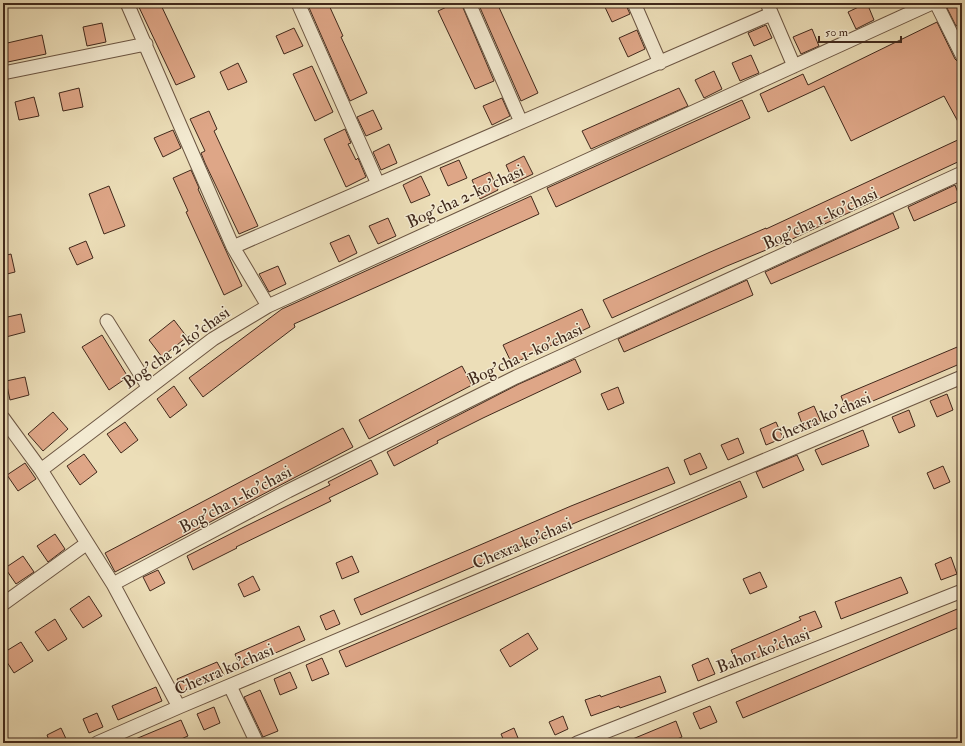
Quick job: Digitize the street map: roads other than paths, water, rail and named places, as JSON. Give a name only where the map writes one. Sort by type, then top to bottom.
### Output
[{"type":"street","points":[[127,3],[233,247],[268,306]]},
{"type":"street","points":[[298,3],[378,184]]},
{"type":"street","points":[[469,3],[521,122]]},
{"type":"street","points":[[634,3],[660,63]]},
{"type":"street","name":"Bog'cha 2-ko'chasi","points":[[41,470],[213,339],[268,306],[932,3]]},
{"type":"street","points":[[936,3],[961,49]]},
{"type":"street","points":[[233,247],[660,63],[769,8],[794,66]]},
{"type":"street","points":[[3,73],[146,44]]},
{"type":"street","name":"Bog'cha 1-ko'chasi","points":[[112,584],[288,491],[516,377],[962,173]]},
{"type":"street","points":[[106,321],[149,388]]},
{"type":"street","name":"Chexra ko'chasi","points":[[97,743],[179,707],[962,377]]},
{"type":"street","points":[[3,418],[41,470],[112,584],[179,707]]},
{"type":"street","points":[[3,604],[86,544]]},
{"type":"street","name":"Bahor ko'chasi","points":[[577,743],[962,591]]},
{"type":"street","points":[[230,686],[257,743]]}]
